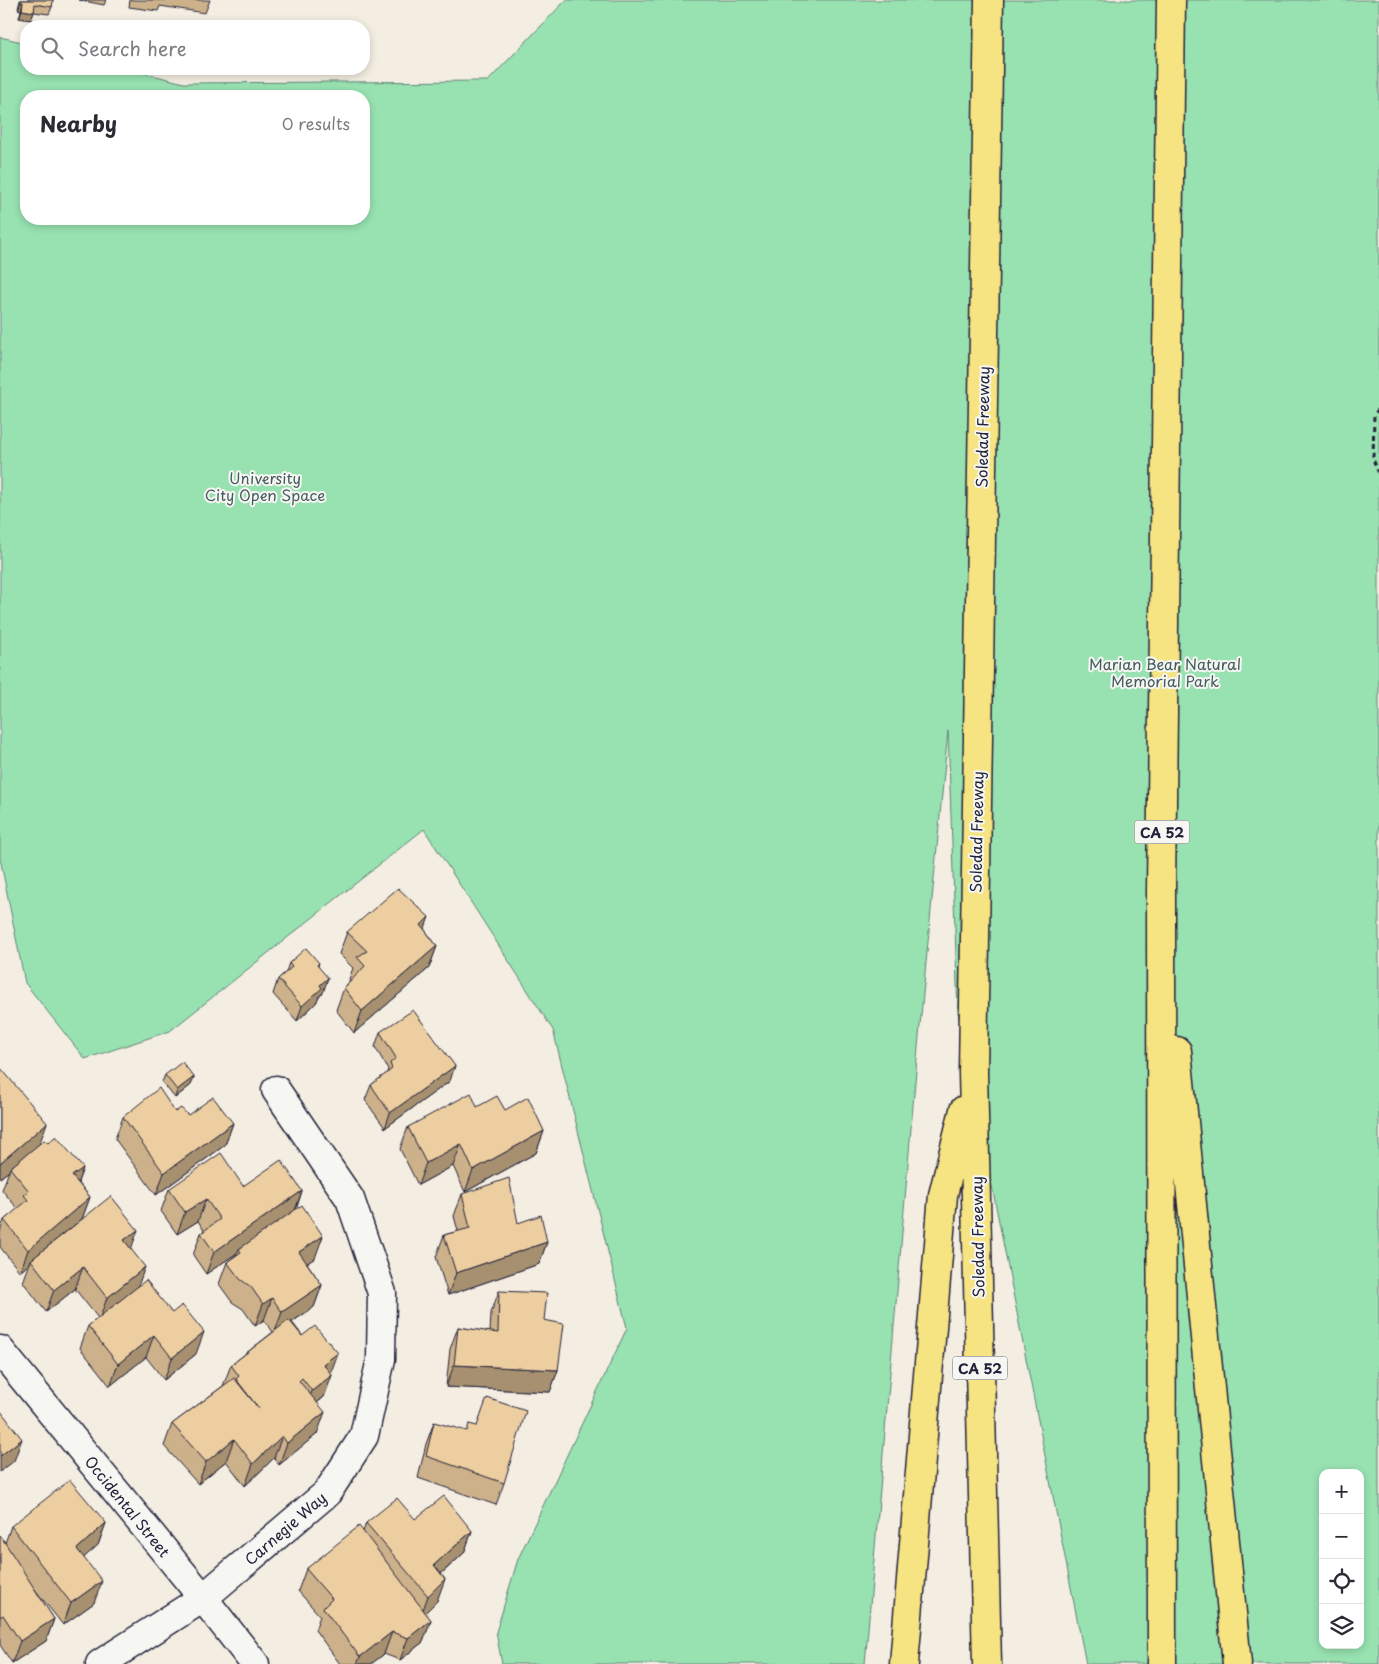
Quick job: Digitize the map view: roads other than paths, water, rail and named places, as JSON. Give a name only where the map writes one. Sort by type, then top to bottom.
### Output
[{"type":"highway","name":"Soledad Freeway","points":[[987,1664],[973,1072],[989,0]]},
{"type":"highway","name":"CA 52","points":[[1162,1664],[1161,892],[1170,0]]},
{"type":"highway","points":[[1161,892],[1237,1664]]},
{"type":"highway","points":[[904,1664],[943,1195],[973,1072]]},
{"type":"street","name":"Carnegie Way","points":[[100,1664],[203,1598],[327,1493],[364,1436],[381,1359],[382,1293],[350,1198],[276,1090]]},
{"type":"street","name":"Occidental Street","points":[[0,1350],[255,1664]]},
{"type":"park label","name":"University City Open Space","points":[[265,486]]},
{"type":"park label","name":"Marian Bear Natural Memorial Park","points":[[1165,672]]}]
